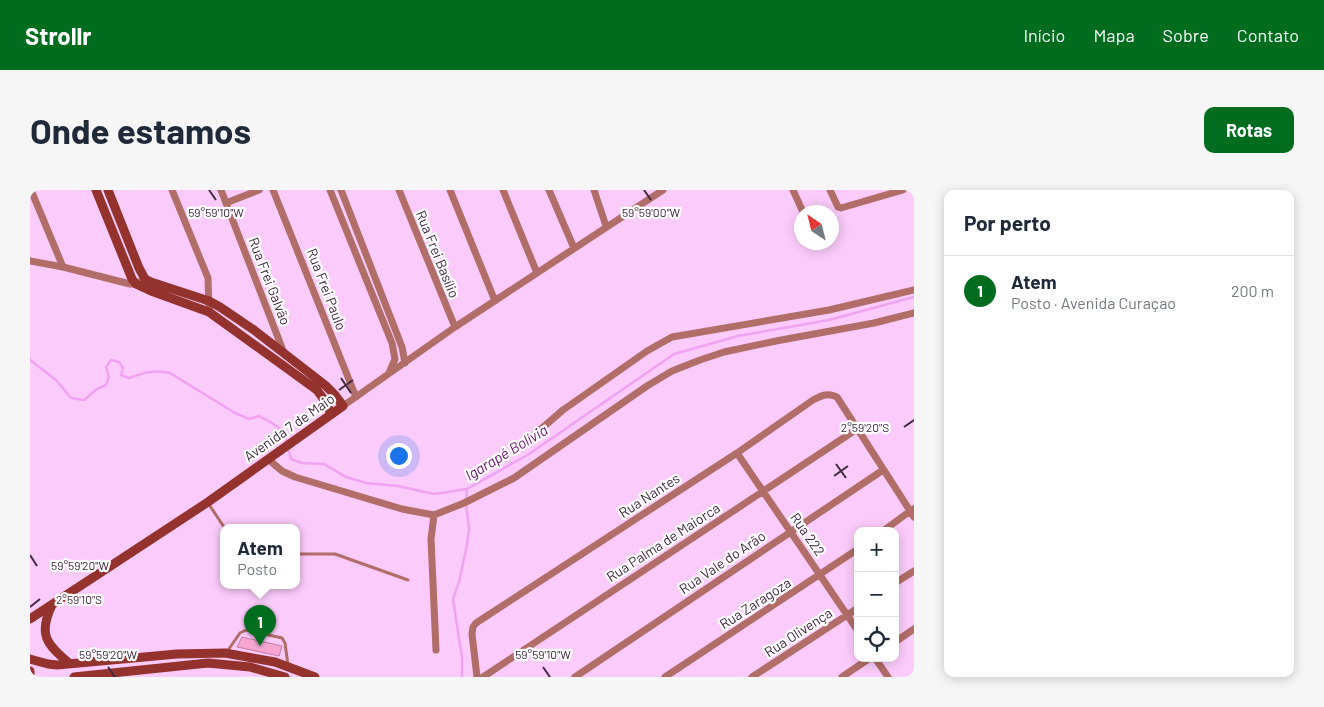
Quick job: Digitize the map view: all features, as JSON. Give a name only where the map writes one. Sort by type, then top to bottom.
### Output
[{"type":"street","points":[[31,190],[63,267]]},
{"type":"street","points":[[96,190],[136,284]]},
{"type":"street","points":[[108,190],[145,279],[209,301],[254,330],[326,385],[343,406]]},
{"type":"street","points":[[172,190],[208,278],[209,312]]},
{"type":"street","name":"Rua Frei Galvão","points":[[221,190],[284,353]]},
{"type":"street","points":[[226,203],[259,190]]},
{"type":"street","name":"Rua Frei Paulo","points":[[274,190],[356,398]]},
{"type":"street","points":[[330,190],[392,343],[395,359],[388,375]]},
{"type":"street","points":[[341,190],[402,347],[406,363]]},
{"type":"street","name":"Rua Frei Basílio","points":[[399,190],[456,327]]},
{"type":"street","points":[[450,190],[495,301]]},
{"type":"street","points":[[503,190],[537,274]]},
{"type":"street","points":[[549,190],[574,248]]},
{"type":"street","points":[[594,190],[606,226]]},
{"type":"street","name":"Avenida 7 de Maio","points":[[30,619],[208,502],[456,327],[663,190]]},
{"type":"street","points":[[793,190],[800,205]]},
{"type":"street","points":[[830,190],[838,207],[841,208],[902,190]]},
{"type":"street","points":[[30,261],[136,284],[209,312],[317,390],[331,414]]},
{"type":"street","points":[[136,284],[145,279]]},
{"type":"street","points":[[534,435],[563,410],[659,343],[672,337],[828,310],[914,290]]},
{"type":"street","points":[[268,459],[282,471],[295,477],[402,509],[434,515],[464,503],[514,478],[647,386],[672,371],[733,350],[874,323],[914,313]]},
{"type":"street","name":"Rua Nantes","points":[[477,677],[472,634],[476,624],[736,453],[813,400],[828,395],[837,397],[857,429]]},
{"type":"street","points":[[857,429],[913,512],[889,527]]},
{"type":"street","name":"Rua Palma de Maiorca","points":[[483,677],[857,429]]},
{"type":"street","name":"Rua 222","points":[[736,453],[854,625]]},
{"type":"street","name":"Rua Vale do Arão","points":[[575,677],[883,470]]},
{"type":"street","points":[[434,515],[431,539],[436,650]]},
{"type":"street","name":"Rua Zaragoza","points":[[665,677],[821,575],[854,551]]},
{"type":"street","points":[[899,580],[914,571]]},
{"type":"street","points":[[52,604],[46,616],[44,634],[52,648],[69,663]]},
{"type":"street","name":"Rua Olivença","points":[[752,677],[854,611]]},
{"type":"street","points":[[899,639],[914,629]]},
{"type":"street","points":[[30,659],[48,664],[177,654],[225,653],[252,657],[288,666],[315,677]]},
{"type":"street","points":[[842,677],[864,662]]},
{"type":"street","points":[[879,662],[888,677]]},
{"type":"street","points":[[75,677],[208,663],[250,667],[284,677]]},
{"type":"street","points":[[30,671],[30,677]]},
{"type":"lane","points":[[208,502],[222,524]]},
{"type":"lane","points":[[300,554],[335,554],[408,580]]},
{"type":"lane","points":[[225,653],[240,633],[246,630],[282,638],[288,666]]},
{"type":"building","points":[[242,637],[282,646],[279,656],[237,647]]},
{"type":"waterway","name":"Igarapé Bolívia","points":[[288,448],[291,459],[302,463],[324,464],[346,477],[366,483],[398,486],[434,494],[467,489],[529,454],[674,354],[738,336],[829,320],[914,297]]},
{"type":"waterway","name":"Igarapé Bolívia","points":[[30,360],[56,380],[71,398],[84,400],[97,389],[106,385],[109,377],[106,367],[111,360],[119,362],[123,368],[121,375],[129,378],[144,373],[170,373],[235,413],[249,419],[259,416],[272,423],[285,432],[287,443]]},
{"type":"waterway","points":[[462,677],[462,658],[453,599],[459,582],[467,545],[469,529],[466,503],[467,489]]},
{"type":"place","name":"Atem","points":[[260,646]]}]
